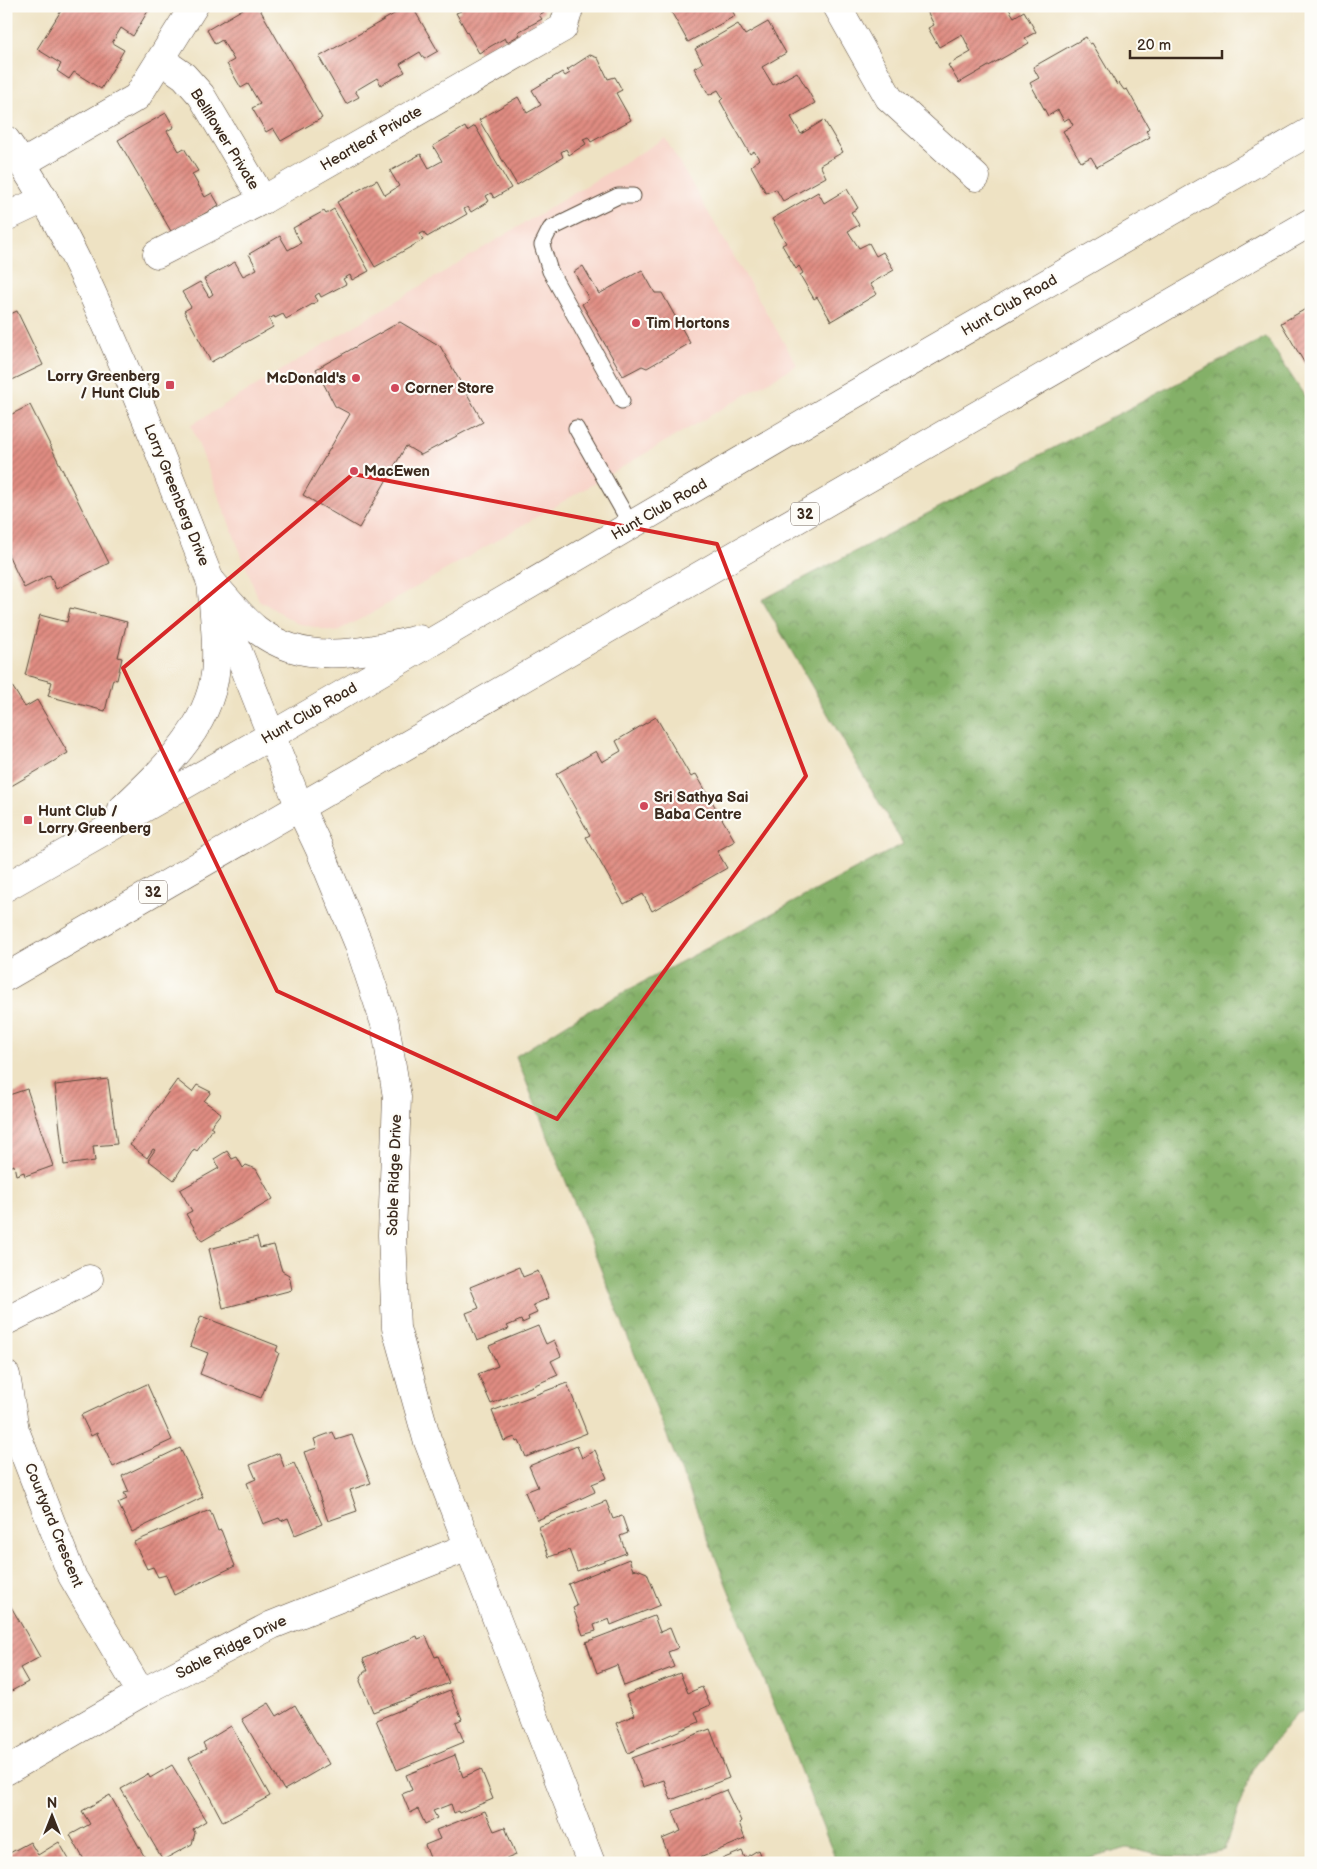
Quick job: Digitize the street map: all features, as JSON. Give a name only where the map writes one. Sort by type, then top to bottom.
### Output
[{"type":"street","points":[[23,163],[138,97],[194,6]]},
{"type":"street","points":[[837,6],[889,98],[976,176]]},
{"type":"street","name":"Heartleaf Private","points":[[158,254],[263,200],[563,28],[569,7]]},
{"type":"street","name":"Bellflower Private","points":[[161,60],[184,76],[201,95],[263,200]]},
{"type":"street","name":"Hunt Club Road","points":[[6,886],[271,735],[1311,131]]},
{"type":"street","name":"Lorry Greenberg Drive","points":[[6,140],[23,163],[44,199],[96,297],[211,581],[300,808]]},
{"type":"street","points":[[6,217],[44,199]]},
{"type":"street","name":"32","points":[[6,977],[1311,222]]},
{"type":"street","points":[[211,581],[239,613],[258,630],[274,641],[310,652],[335,655],[360,653],[448,632]]},
{"type":"street","points":[[96,834],[141,791],[186,741],[202,718],[214,683],[216,661],[211,581]]},
{"type":"street","name":"Sable Ridge Drive","points":[[300,808],[319,848],[359,945],[385,1024],[397,1097],[392,1235],[396,1328],[427,1439],[591,1863]]},
{"type":"street","points":[[6,1320],[89,1279]]},
{"type":"street","name":"Courtyard Crescent","points":[[6,1375],[15,1430],[72,1576],[141,1693]]},
{"type":"street","name":"Sable Ridge Drive","points":[[6,1771],[141,1693],[272,1624],[468,1548]]},
{"type":"lane","points":[[622,401],[550,271],[542,245],[550,229],[618,196],[634,196]]},
{"type":"lane","points":[[576,428],[631,525]]},
{"type":"highlighted area","points":[[353,474],[717,544],[806,776],[557,1119],[277,991],[123,668]]},
{"type":"shaded area","points":[[665,138],[797,365],[370,614],[335,632],[296,623],[259,600],[191,425]]},
{"type":"green space","points":[[1266,337],[1311,406],[1311,1708],[1296,1714],[1252,1770],[1224,1850],[1193,1857],[1164,1856],[1127,1848],[1074,1863],[837,1863],[516,1056],[581,1015],[903,844],[762,600]]},
{"type":"building","points":[[64,6],[151,6],[133,36],[121,28],[112,43],[124,50],[101,89],[74,72],[69,79],[57,71],[61,64],[37,49]]},
{"type":"building","points":[[248,6],[258,6],[322,118],[281,141],[273,128],[266,132],[252,108],[260,104],[248,84],[241,88],[227,64],[234,60],[222,40],[215,44],[207,30]]},
{"type":"building","points":[[408,6],[412,6],[438,51],[424,59],[420,52],[400,64],[405,72],[381,85],[377,78],[355,91],[359,97],[346,104],[319,57]]},
{"type":"building","points":[[459,6],[541,6],[544,12],[539,15],[542,19],[518,32],[520,35],[507,42],[505,38],[479,53],[456,13],[461,11]]},
{"type":"building","points":[[668,6],[730,6],[735,16],[688,42]]},
{"type":"building","points":[[936,6],[1007,6],[1014,17],[1024,11],[1036,32],[1025,38],[1029,43],[959,83],[948,65],[971,52],[962,34],[939,47],[928,28],[934,25],[927,11]]},
{"type":"building","points":[[1198,6],[1217,6],[1215,12]]},
{"type":"building","points":[[768,22],[786,53],[762,67],[773,85],[797,72],[815,103],[791,117],[801,134],[824,120],[843,152],[820,165],[826,177],[783,201],[776,189],[766,193],[751,166],[759,159],[754,151],[750,154],[720,101],[723,98],[718,90],[709,95],[694,68],[703,63],[695,49],[738,24],[745,35]]},
{"type":"building","points":[[1086,37],[1090,44],[1092,43],[1117,85],[1119,83],[1124,90],[1127,89],[1149,128],[1146,131],[1150,137],[1097,167],[1091,157],[1081,162],[1063,131],[1073,125],[1069,118],[1064,121],[1058,110],[1048,116],[1030,83],[1039,78],[1033,67]]},
{"type":"building","points":[[590,55],[598,58],[608,79],[615,77],[622,90],[616,93],[631,120],[591,142],[588,137],[583,139],[586,144],[569,155],[566,149],[561,152],[563,157],[517,185],[479,120],[518,97],[527,113],[541,105],[532,90],[562,72],[565,76],[570,73],[567,70]]},
{"type":"building","points":[[166,113],[174,127],[167,131],[179,151],[184,148],[198,171],[192,174],[205,197],[212,193],[219,205],[172,233],[118,140]]},
{"type":"building","points":[[475,126],[511,188],[494,198],[491,193],[486,196],[489,201],[471,212],[468,207],[464,209],[467,214],[427,237],[424,232],[420,234],[423,240],[375,267],[337,202],[377,180],[385,195],[399,186],[390,171],[421,154],[429,168],[442,161],[433,146],[465,127],[467,131]]},
{"type":"building","points":[[847,189],[858,208],[851,212],[859,225],[848,231],[859,248],[869,243],[876,256],[883,252],[894,270],[870,284],[877,294],[831,321],[817,297],[814,299],[800,275],[803,273],[799,266],[796,269],[782,245],[786,243],[772,219],[818,192],[824,203]]},
{"type":"building","points":[[334,209],[369,271],[352,280],[350,275],[343,279],[346,284],[321,297],[319,293],[315,296],[318,301],[286,319],[283,314],[275,318],[274,316],[269,319],[273,327],[211,362],[184,311],[191,307],[182,292],[200,282],[209,297],[213,294],[204,279],[235,262],[243,276],[257,269],[249,254],[280,236],[288,250],[301,243],[293,228],[324,211],[326,214]]},
{"type":"building","name":"Tim Hortons","points":[[583,266],[599,294],[642,270],[655,293],[662,293],[690,343],[647,368],[642,366],[623,376],[582,304],[589,299],[574,272]]},
{"type":"building","points":[[1311,306],[1311,374],[1281,323]]},
{"type":"building","points":[[17,311],[43,365],[6,383],[6,316]]},
{"type":"building","name":"Corner Store","points":[[400,322],[440,346],[483,422],[421,455],[406,446],[359,528],[303,495],[350,414],[335,406],[316,369]]},
{"type":"building","points":[[30,405],[109,563],[56,589],[50,575],[24,588],[6,550],[6,417]]},
{"type":"building","points":[[70,608],[127,622],[118,657],[122,658],[117,680],[113,679],[105,711],[48,696],[52,682],[25,675],[40,615],[67,622]]},
{"type":"building","points":[[12,686],[25,707],[37,700],[68,753],[6,789],[6,690]]},
{"type":"building","name":"Sri Sathya Sai Baba Centre","points":[[656,717],[691,777],[696,774],[735,841],[717,851],[727,868],[652,911],[643,894],[624,904],[586,837],[590,835],[556,774],[596,751],[602,762],[621,751],[616,741]]},
{"type":"building","points":[[108,1079],[117,1144],[93,1146],[95,1161],[64,1165],[55,1085]]},
{"type":"building","points":[[177,1080],[192,1092],[197,1085],[211,1092],[204,1101],[221,1113],[210,1127],[213,1129],[197,1151],[194,1149],[174,1180],[148,1160],[155,1150],[153,1149],[147,1158],[130,1145]]},
{"type":"building","points":[[27,1089],[53,1166],[25,1176],[24,1172],[16,1175],[14,1165],[6,1168],[6,1096]]},
{"type":"building","points":[[227,1151],[232,1159],[237,1157],[243,1168],[246,1165],[256,1169],[273,1199],[202,1241],[186,1214],[192,1211],[180,1190],[219,1168],[214,1159]]},
{"type":"building","points":[[257,1237],[260,1248],[274,1245],[282,1271],[289,1275],[292,1290],[223,1308],[209,1249]]},
{"type":"building","points":[[519,1267],[523,1277],[538,1271],[549,1298],[533,1305],[537,1313],[528,1317],[529,1320],[522,1323],[521,1320],[507,1326],[509,1329],[477,1341],[466,1313],[479,1308],[470,1287]]},
{"type":"building","points":[[201,1316],[278,1346],[276,1351],[279,1353],[261,1398],[200,1374],[208,1353],[190,1346]]},
{"type":"building","points":[[538,1326],[546,1344],[554,1340],[561,1356],[551,1361],[558,1375],[491,1404],[478,1374],[498,1366],[489,1346]]},
{"type":"building","points":[[567,1383],[587,1433],[526,1457],[519,1441],[516,1442],[515,1437],[504,1441],[492,1411]]},
{"type":"building","points":[[147,1384],[172,1440],[113,1467],[97,1433],[91,1436],[81,1415]]},
{"type":"building","points":[[333,1432],[336,1440],[352,1435],[371,1483],[350,1490],[357,1511],[328,1521],[304,1452],[317,1448],[314,1439]]},
{"type":"building","points":[[577,1446],[582,1458],[595,1450],[607,1478],[592,1484],[595,1492],[567,1505],[569,1507],[537,1520],[525,1492],[538,1487],[529,1466]]},
{"type":"building","points":[[180,1448],[203,1497],[132,1532],[118,1503],[127,1499],[124,1493],[129,1492],[122,1476]]},
{"type":"building","points":[[279,1453],[284,1467],[294,1463],[322,1524],[295,1535],[288,1518],[281,1521],[279,1518],[263,1524],[247,1483],[256,1479],[250,1465]]},
{"type":"building","points":[[606,1501],[613,1519],[622,1516],[628,1533],[620,1536],[626,1553],[577,1571],[569,1550],[549,1557],[538,1527]]},
{"type":"building","points":[[210,1510],[218,1531],[221,1530],[235,1566],[174,1595],[166,1575],[158,1577],[153,1567],[147,1569],[134,1542]]},
{"type":"building","points":[[629,1559],[633,1570],[637,1569],[647,1573],[660,1605],[611,1625],[609,1619],[594,1625],[596,1631],[583,1635],[573,1608],[577,1606],[568,1584]]},
{"type":"building","points":[[6,1598],[40,1657],[20,1668],[28,1682],[6,1694]]},
{"type":"building","points":[[654,1616],[660,1632],[670,1628],[678,1648],[668,1652],[674,1667],[624,1686],[617,1665],[597,1673],[586,1642]]},
{"type":"building","points":[[417,1636],[418,1639],[426,1636],[435,1657],[438,1656],[449,1683],[373,1712],[360,1681],[364,1671],[368,1671],[363,1659]]},
{"type":"building","points":[[680,1673],[688,1693],[702,1687],[710,1705],[695,1712],[699,1722],[628,1753],[616,1723],[635,1715],[626,1695]]},
{"type":"building","points":[[450,1690],[462,1719],[456,1722],[464,1742],[397,1770],[376,1720]]},
{"type":"building","points":[[269,1703],[277,1716],[295,1705],[329,1764],[284,1790],[242,1719]]},
{"type":"building","points":[[231,1726],[270,1796],[223,1822],[189,1758],[206,1749],[203,1743]]},
{"type":"building","points":[[710,1729],[729,1778],[671,1800],[664,1780],[643,1787],[632,1758]]},
{"type":"building","points":[[455,1755],[463,1777],[481,1769],[493,1799],[459,1813],[458,1811],[454,1813],[451,1804],[433,1811],[437,1818],[425,1824],[418,1809],[410,1813],[402,1794],[412,1790],[406,1775]]},
{"type":"building","points":[[172,1765],[206,1821],[193,1829],[195,1833],[192,1844],[163,1860],[121,1789],[148,1774],[150,1778]]},
{"type":"building","points":[[726,1790],[741,1821],[739,1823],[745,1839],[688,1863],[672,1863],[662,1839],[681,1831],[673,1811]]},
{"type":"building","points":[[110,1795],[148,1863],[86,1863],[70,1835],[90,1824],[82,1811]]},
{"type":"building","points":[[485,1811],[494,1831],[505,1827],[516,1855],[497,1863],[432,1863],[425,1845],[440,1839],[436,1830]]},
{"type":"building","points":[[30,1842],[38,1855],[59,1842],[71,1863],[6,1863],[6,1855]]},
{"type":"building","points":[[758,1850],[763,1863],[712,1863],[742,1851],[745,1858]]},
{"type":"place","name":"Tim Hortons","points":[[636,323]]},
{"type":"place","name":"McDonald's","points":[[356,378]]},
{"type":"place","name":"Lorry Greenberg / Hunt Club","points":[[170,385]]},
{"type":"place","name":"Corner Store","points":[[395,388]]},
{"type":"place","name":"MacEwen","points":[[354,471]]},
{"type":"place","name":"Sri Sathya Sai Baba Centre","points":[[644,806]]},
{"type":"place","name":"Hunt Club / Lorry Greenberg","points":[[28,820]]}]
